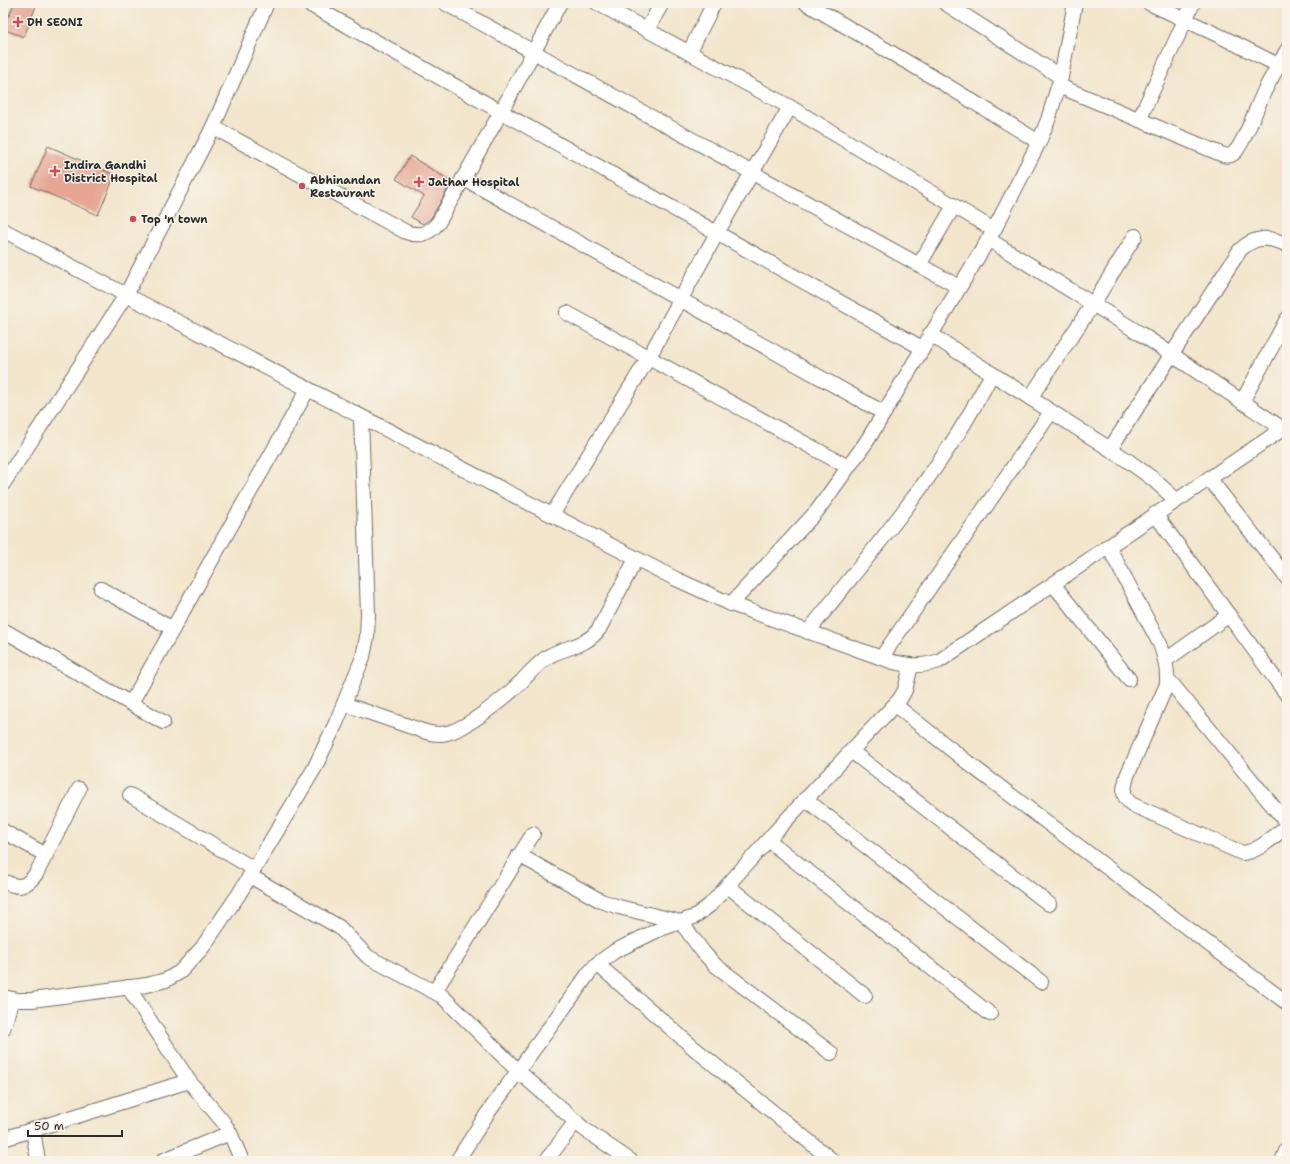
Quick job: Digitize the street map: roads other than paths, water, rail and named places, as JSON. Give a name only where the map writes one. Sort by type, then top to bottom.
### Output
[{"type":"street","points":[[3,484],[126,295],[213,127],[267,3]]},
{"type":"street","points":[[307,3],[922,348]]},
{"type":"street","points":[[445,3],[959,287]]},
{"type":"street","points":[[213,127],[406,232],[412,234],[422,234],[433,228],[463,178],[501,112],[560,3]]},
{"type":"street","points":[[3,230],[676,579],[731,604],[881,658],[911,666],[927,665],[939,661],[1155,514],[1285,428],[1242,402],[1093,304],[991,235],[954,206],[790,107],[597,3]]},
{"type":"street","points":[[647,30],[662,3]]},
{"type":"street","points":[[689,53],[714,3]]},
{"type":"street","points":[[806,3],[936,79],[1039,142]]},
{"type":"street","points":[[945,3],[1060,82],[1139,120],[1227,156],[1232,155],[1242,142],[1264,92],[1287,50]]},
{"type":"street","points":[[731,604],[817,511],[867,441],[930,334],[991,235],[1039,142],[1048,120],[1060,82],[1075,3]]},
{"type":"street","points":[[1149,3],[1278,65]]},
{"type":"street","points":[[1139,120],[1193,3]]},
{"type":"street","points":[[552,515],[649,357],[790,107]]},
{"type":"street","points":[[463,178],[884,413]]},
{"type":"street","points":[[919,265],[954,206]]},
{"type":"street","points":[[1030,398],[1093,304],[1135,236]]},
{"type":"street","points":[[1110,449],[1240,250],[1253,241],[1262,238],[1287,245]]},
{"type":"street","points":[[567,313],[848,467]]},
{"type":"street","points":[[1242,402],[1287,319]]},
{"type":"street","points":[[930,334],[1110,449],[1141,470],[1176,500]]},
{"type":"street","points":[[808,632],[943,457],[964,424],[992,374]]},
{"type":"street","points":[[131,703],[308,389]]},
{"type":"street","points":[[881,658],[1051,412]]},
{"type":"street","points":[[3,1029],[7,998],[32,1000],[147,985],[166,980],[180,972],[202,948],[252,872],[314,769],[344,704],[363,657],[367,637],[368,613],[361,417]]},
{"type":"street","points":[[1209,478],[1287,578]]},
{"type":"street","points":[[1155,514],[1287,695]]},
{"type":"street","points":[[1108,546],[1160,644],[1166,660],[1167,678],[1165,688],[1128,776],[1124,788],[1124,796],[1133,806],[1242,853],[1250,852],[1287,824],[1167,678]]},
{"type":"street","points":[[344,704],[426,732],[446,734],[457,730],[503,698],[548,657],[593,637],[599,629],[636,559]]},
{"type":"street","points":[[1052,584],[1129,679]]},
{"type":"street","points":[[101,589],[172,630]]},
{"type":"street","points":[[1166,660],[1228,615]]},
{"type":"street","points":[[3,630],[163,722]]},
{"type":"street","points":[[457,1161],[487,1114],[597,964],[615,951],[634,941],[658,930],[694,917],[702,912],[728,886],[768,840],[895,704],[904,690],[911,666]]},
{"type":"street","points":[[895,704],[995,783],[1287,1003]]},
{"type":"street","points":[[851,751],[1049,904]]},
{"type":"street","points":[[3,881],[16,886],[26,885],[36,874],[79,789]]},
{"type":"street","points":[[130,795],[339,927],[368,956],[435,991],[448,1001],[518,1071],[594,1136],[631,1161]]},
{"type":"street","points":[[805,800],[1040,982]]},
{"type":"street","points":[[3,831],[46,855]]},
{"type":"street","points":[[435,991],[533,834]]},
{"type":"street","points":[[768,840],[990,1014]]},
{"type":"street","points":[[519,855],[601,901],[619,907],[681,922],[703,952],[715,965],[831,1053]]},
{"type":"street","points":[[728,886],[865,996]]},
{"type":"street","points":[[597,964],[695,1049],[833,1161]]},
{"type":"street","points":[[128,987],[189,1081],[215,1111],[230,1133],[242,1161]]},
{"type":"street","points":[[3,1139],[189,1081]]},
{"type":"street","points":[[546,1161],[576,1121]]},
{"type":"street","points":[[33,1130],[38,1161]]},
{"type":"street","points":[[162,1161],[230,1133]]},
{"type":"street","points":[[1282,1161],[1287,1149]]},
{"type":"place","name":"DH SEONI","points":[[18,22]]},
{"type":"place","name":"Indira Gandhi District Hospital","points":[[55,171]]},
{"type":"place","name":"Jathar Hospital","points":[[419,182]]},
{"type":"place","name":"Abhinandan Restaurant","points":[[302,186]]},
{"type":"place","name":"Top 'n town","points":[[133,219]]}]
